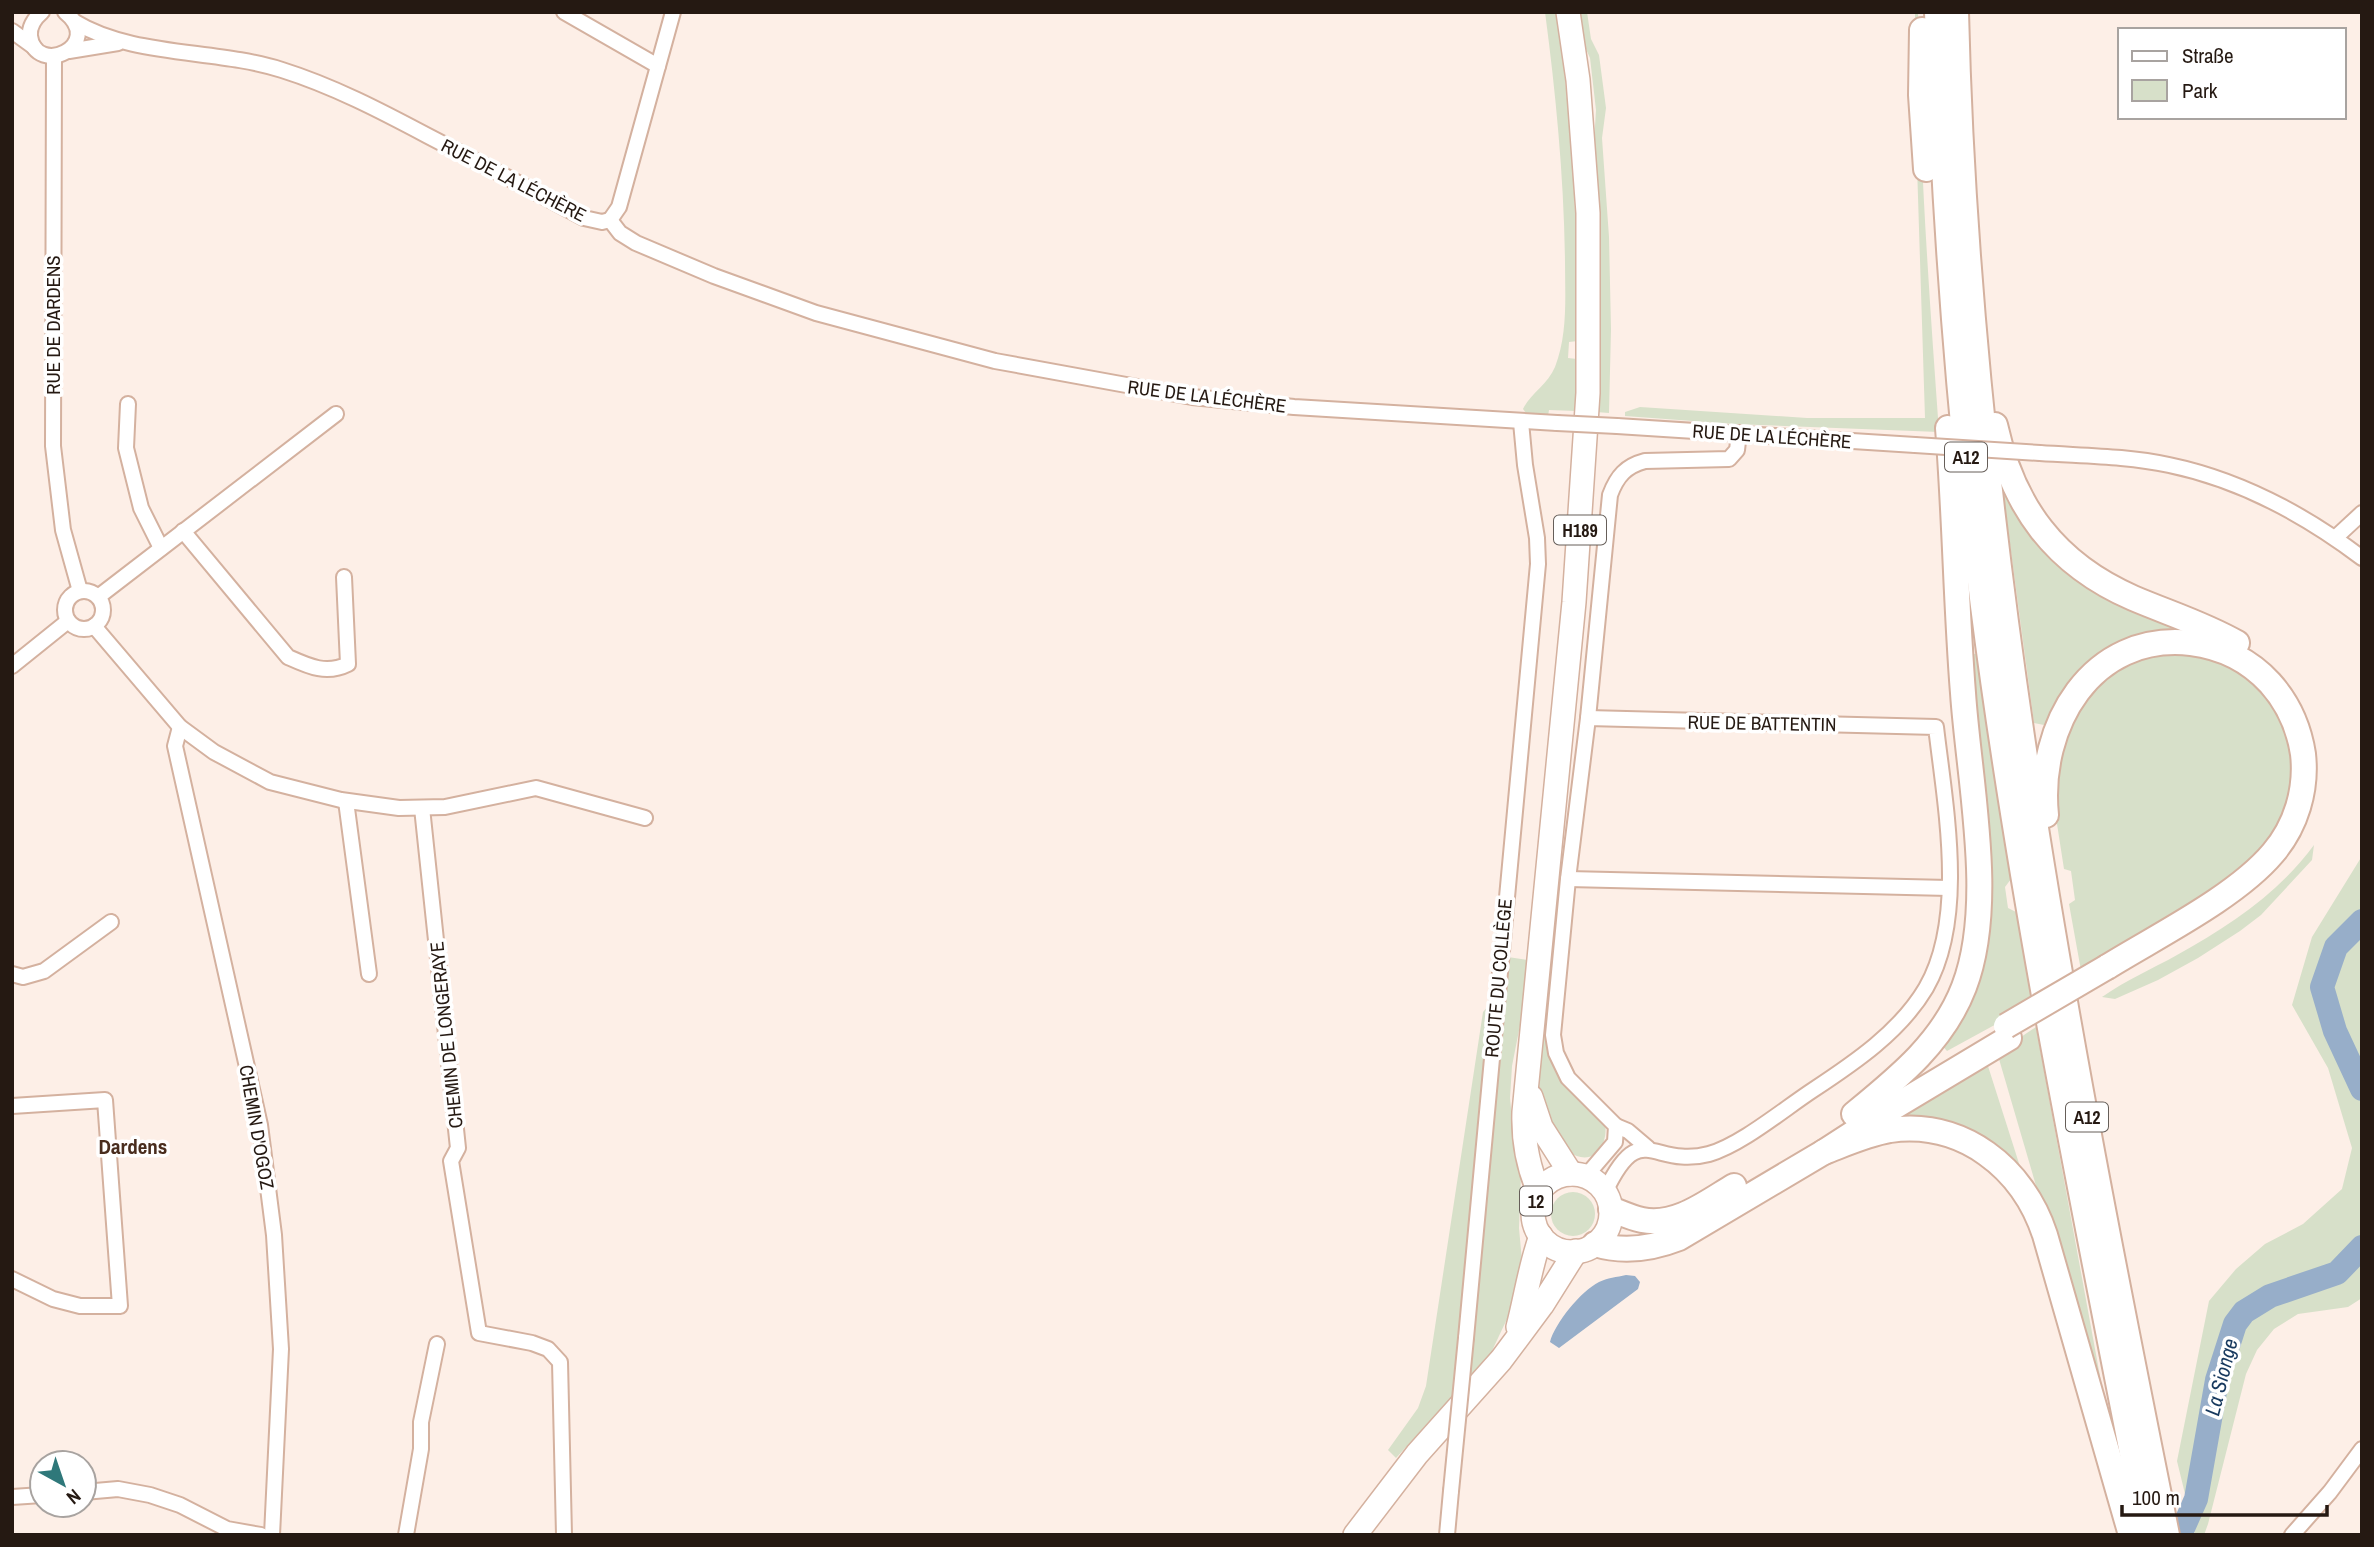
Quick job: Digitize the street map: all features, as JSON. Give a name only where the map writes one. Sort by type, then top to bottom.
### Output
[{"type":"highway","name":"H189","points":[[1528,1087],[1574,602],[1588,393],[1588,213],[1578,80],[1568,12]]},
{"type":"highway","points":[[1854,1114],[1910,1066],[1943,1027],[1968,976],[1978,920],[1976,844],[1964,707],[1948,432],[1921,95],[1923,12]]},
{"type":"highway","name":"A12","points":[[1937,12],[1951,298],[1961,411],[1992,668],[2062,1088],[2141,1529]]},
{"type":"highway","name":"A12","points":[[1956,12],[1962,166],[1973,327],[1993,524],[2038,848],[2165,1493],[2167,1535]]},
{"type":"highway","points":[[1608,1200],[1645,1221],[1677,1217],[1709,1201],[1854,1114],[2007,1032],[2108,972],[2218,914],[2261,882],[2281,862],[2299,836],[2310,811],[2315,780],[2312,740],[2306,719],[2293,694],[2275,671],[2256,655],[2217,632],[2105,584],[2080,569],[2045,536],[2025,507],[2005,463],[1973,327]]},
{"type":"highway","points":[[2108,972],[2243,881],[2273,853],[2295,815],[2304,773],[2295,723],[2282,698],[2264,677],[2224,651],[2196,644],[2165,643],[2132,651],[2104,666],[2082,686],[2065,710],[2052,741],[2045,784],[2045,812],[2067,953],[2165,1493],[2180,1535]]},
{"type":"highway","points":[[1586,1248],[1629,1250],[1669,1242],[1690,1232],[1824,1152],[2007,1032]]},
{"type":"highway","name":"12","points":[[1528,1087],[1541,1127],[1578,1175]]},
{"type":"highway","name":"12","points":[[1528,1087],[1524,1130],[1531,1172],[1539,1192]]},
{"type":"highway","points":[[1824,1152],[1879,1132],[1928,1130],[1951,1135],[1979,1147],[2014,1179],[2034,1208],[2045,1236],[2141,1529]]},
{"type":"highway","name":"12","points":[[1354,1535],[1417,1454],[1484,1381],[1586,1248],[1609,1225],[1608,1200],[1594,1180],[1578,1175],[1559,1176],[1548,1182],[1539,1192],[1533,1214],[1541,1236],[1556,1248],[1586,1248]]},
{"type":"highway","name":"12","points":[[1515,1340],[1527,1295],[1532,1262],[1541,1236]]},
{"type":"street","points":[[564,12],[658,66]]},
{"type":"street","points":[[610,220],[619,207],[673,12]]},
{"type":"street","points":[[12,23],[40,14]]},
{"type":"street","points":[[37,49],[30,36],[31,28],[40,14]]},
{"type":"street","points":[[69,51],[77,38],[70,16]]},
{"type":"street","name":"RUE DE LA LÉCHÈRE","points":[[70,16],[97,34],[242,60],[300,76],[390,116],[584,218],[594,222],[610,220],[620,233],[636,243],[714,276],[816,313],[995,362],[1192,397],[1294,407],[2120,458],[2169,465],[2256,492],[2293,511],[2362,558]]},
{"type":"street","points":[[12,31],[45,55],[54,56]]},
{"type":"street","name":"RUE DE LA LÉCHÈRE","points":[[54,56],[69,51],[130,42]]},
{"type":"street","name":"RUE DE DARDENS","points":[[54,56],[53,446],[64,530],[80,591]]},
{"type":"street","points":[[128,404],[126,448],[141,508],[161,548]]},
{"type":"street","points":[[98,597],[336,414]]},
{"type":"street","name":"ROUTE DU COLLÈGE","points":[[1447,1535],[1538,564],[1521,422]]},
{"type":"street","points":[[1648,1149],[1628,1132],[1616,1126],[1568,1078],[1554,1043],[1553,1026],[1610,495],[1614,483],[1623,471],[1634,464],[1645,461],[1729,458],[1737,450],[1739,433]]},
{"type":"street","points":[[2335,538],[2362,513]]},
{"type":"street","points":[[183,531],[288,657],[311,668],[335,671],[348,664],[344,578]]},
{"type":"street","points":[[80,591],[93,593],[98,597],[103,612],[94,626],[80,629],[68,621],[66,603],[71,596],[80,591]]},
{"type":"street","points":[[12,666],[68,621]]},
{"type":"street","points":[[94,626],[180,727],[214,752],[270,782],[346,801],[399,808],[445,807],[536,788],[645,818]]},
{"type":"street","name":"RUE DE BATTENTIN","points":[[1588,718],[1936,727],[1950,853],[1949,888],[1942,943],[1930,979],[1908,1012],[1869,1050],[1736,1141],[1713,1153],[1692,1157],[1648,1149]]},
{"type":"street","name":"CHEMIN D'OGOZ","points":[[180,727],[175,746],[260,1125],[274,1235],[281,1349],[272,1535]]},
{"type":"street","points":[[346,801],[369,974]]},
{"type":"street","name":"CHEMIN DE LONGERAYE","points":[[422,808],[458,1148],[451,1161],[479,1333],[532,1343],[548,1349],[560,1362],[564,1535]]},
{"type":"street","points":[[1568,879],[1949,888]]},
{"type":"street","points":[[12,974],[23,977],[44,971],[111,922]]},
{"type":"street","points":[[12,1106],[105,1100],[120,1307],[80,1307],[53,1299],[12,1279]]},
{"type":"street","points":[[1578,1175],[1615,1142],[1616,1126]]},
{"type":"street","points":[[1608,1200],[1623,1160],[1636,1151],[1648,1149]]},
{"type":"street","points":[[406,1535],[421,1448],[421,1422],[437,1345]]},
{"type":"street","points":[[2292,1535],[2330,1492],[2362,1449]]},
{"type":"street","points":[[98,1491],[118,1489],[150,1495],[180,1505],[228,1532],[261,1535]]},
{"type":"green space","points":[[1545,12],[1557,12],[1567,94],[1578,300],[1578,341],[1569,342],[1568,358],[1577,359],[1576,411],[1549,410],[1548,416],[1526,413],[1523,409],[1555,367],[1565,315],[1561,168]]},
{"type":"green space","points":[[1578,12],[1587,12],[1591,39],[1599,55],[1606,108],[1602,138],[1609,237],[1609,413],[1596,412],[1600,328],[1594,143],[1596,110],[1590,58],[1582,40]]},
{"type":"green space","points":[[1915,12],[1918,12],[1922,170],[1939,432],[1733,424],[1625,416],[1625,412],[1640,407],[1807,418],[1925,418],[1915,102]]},
{"type":"green space","points":[[2000,470],[2044,543],[2197,629],[2126,647],[2049,726],[2034,723]]},
{"type":"green space","points":[[2157,652],[2210,655],[2260,685],[2289,732],[2294,783],[2280,828],[2234,878],[2082,976],[2069,904],[2075,900],[2071,871],[2064,869],[2055,788],[2069,719],[2106,674]]},
{"type":"green space","points":[[1968,654],[1976,654],[2011,879],[2005,887],[2008,908],[2016,912],[2033,1004],[1947,1051],[1940,1043],[1978,967]]},
{"type":"green space","points":[[2314,845],[2312,860],[2261,915],[2240,931],[2158,980],[2115,999],[2102,997],[2234,920],[2285,878]]},
{"type":"green space","points":[[2362,856],[2362,1298],[2348,1307],[2298,1314],[2274,1329],[2257,1350],[2246,1374],[2208,1524],[2204,1535],[2195,1535],[2177,1461],[2209,1301],[2236,1269],[2265,1244],[2303,1224],[2342,1189],[2352,1148],[2328,1068],[2292,1005],[2312,937]]},
{"type":"green space","points":[[1508,957],[1528,960],[1523,1010],[1512,1066],[1510,1098],[1521,1176],[1519,1228],[1522,1261],[1515,1302],[1490,1355],[1396,1458],[1388,1450],[1418,1408],[1426,1386],[1483,1012],[1489,1005],[1491,1010],[1455,1370],[1472,1354],[1504,969]]},
{"type":"green space","points":[[2036,1027],[2104,1398],[2098,1398],[1999,1059],[2000,1051]]},
{"type":"green space","points":[[1542,1035],[1548,1035],[1605,1123],[1604,1140],[1597,1152],[1591,1156],[1577,1156],[1568,1151],[1546,1117],[1539,1088]]},
{"type":"green space","points":[[1987,1063],[2023,1176],[2013,1168],[1883,1125]]},
{"type":"green space","points":[[1573,1192],[1582,1193],[1589,1198],[1594,1205],[1594,1223],[1589,1230],[1582,1235],[1573,1236],[1564,1235],[1557,1230],[1552,1223],[1551,1214],[1552,1205],[1557,1198],[1564,1193]]},
{"type":"water","points":[[1626,1275],[1635,1276],[1640,1282],[1638,1289],[1559,1348],[1550,1342],[1563,1317],[1584,1292],[1602,1281]]},
{"type":"waterway","name":"La Sionge","points":[[2362,921],[2336,947],[2322,987],[2335,1031],[2362,1089]]},
{"type":"waterway","name":"La Sionge","points":[[2180,1535],[2196,1499],[2217,1380],[2235,1324],[2244,1312],[2270,1296],[2337,1273],[2362,1247]]},
{"type":"district","name":"Dardens","points":[[133,1146]]}]
